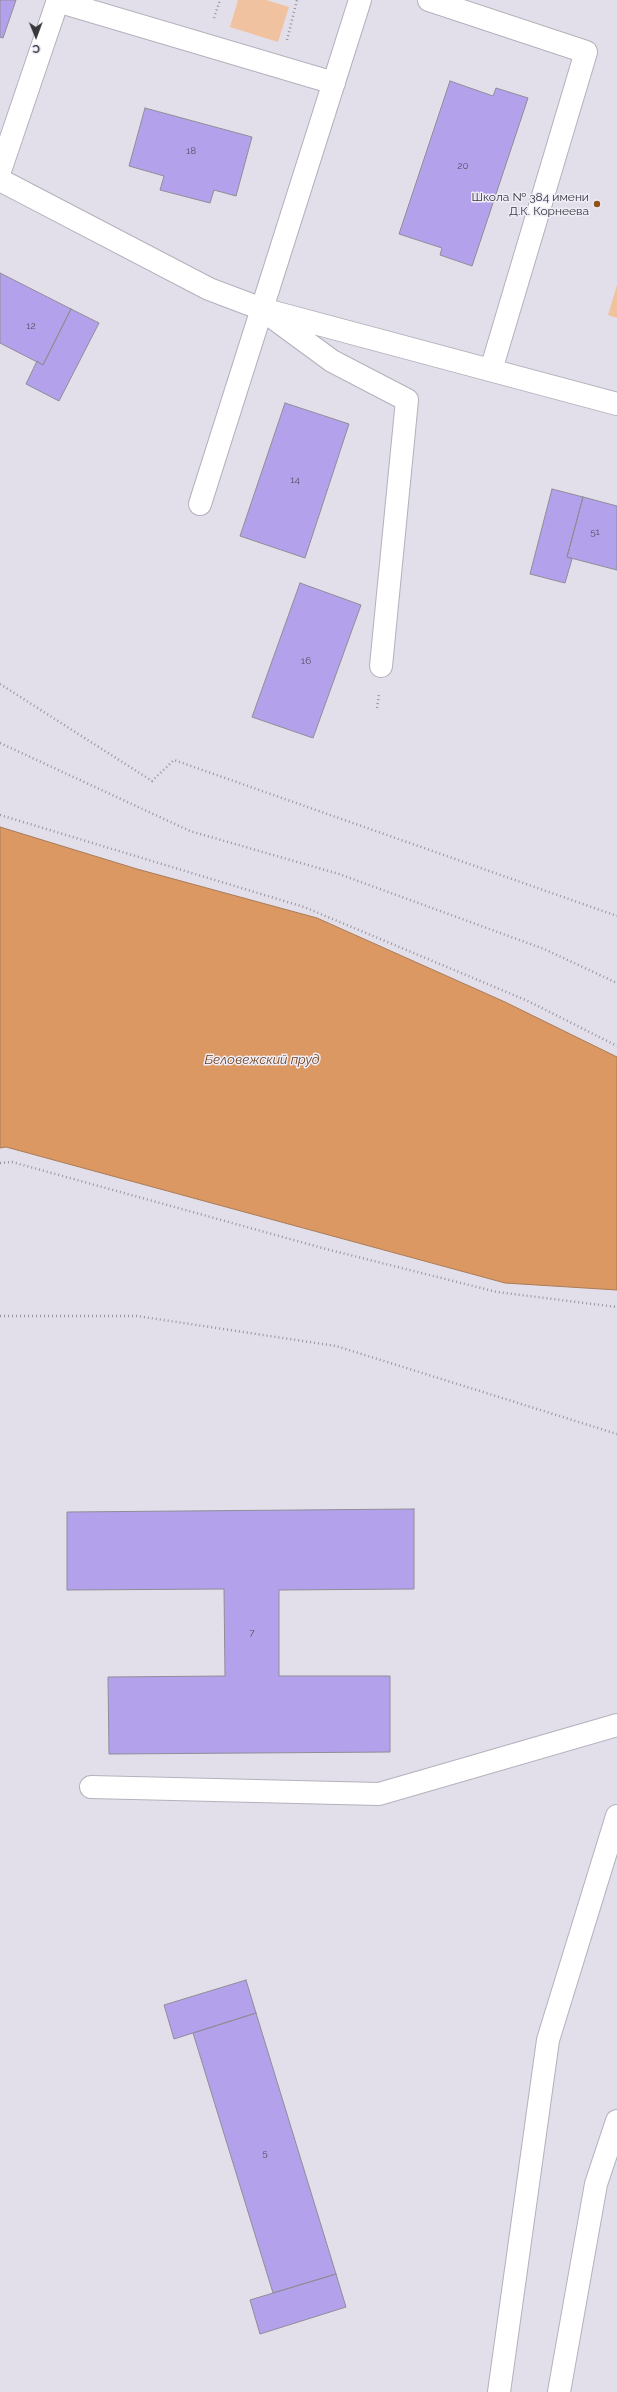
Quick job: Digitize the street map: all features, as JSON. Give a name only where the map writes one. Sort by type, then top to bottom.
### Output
[{"type":"lane","points":[[200,504],[360,0]]},
{"type":"lane","points":[[429,0],[586,52],[491,370]]},
{"type":"lane","points":[[0,171],[57,1],[334,83]]},
{"type":"lane","points":[[0,180],[209,289],[262,309],[617,404]]},
{"type":"lane","points":[[262,309],[332,361],[407,400],[381,666]]},
{"type":"lane","points":[[90,1787],[379,1794],[617,1724]]},
{"type":"lane","points":[[499,2392],[548,2040],[617,1816]]},
{"type":"lane","points":[[559,2392],[596,2184],[617,2121]]},
{"type":"path","points":[[280,67],[297,0]]},
{"type":"path","points":[[0,684],[152,781],[174,760],[617,916]]},
{"type":"path","points":[[0,743],[190,831],[339,874],[544,949],[617,983]]},
{"type":"path","points":[[0,815],[304,907],[528,1001],[617,1046]]},
{"type":"path","points":[[0,1163],[12,1162],[326,1249],[497,1292],[617,1307]]},
{"type":"path","points":[[0,1316],[137,1316],[336,1346],[617,1434]]},
{"type":"shaded area","points":[[238,0],[266,0],[289,7],[278,42],[230,27]]},
{"type":"shaded area","points":[[617,285],[617,318],[608,315]]},
{"type":"water","name":"Беловежский пруд","points":[[0,827],[137,869],[317,918],[505,1002],[617,1057],[617,1290],[505,1283],[6,1147],[0,1148]]},
{"type":"building","points":[[0,0],[16,0],[3,38],[0,37]]},
{"type":"building","points":[[450,81],[493,96],[496,88],[528,98],[472,266],[440,255],[442,248],[399,234]]},
{"type":"building","points":[[145,108],[252,137],[236,196],[214,190],[210,203],[160,190],[164,176],[129,166]]},
{"type":"building","points":[[0,273],[71,309],[43,365],[0,343]]},
{"type":"building","points":[[71,309],[99,323],[59,401],[26,384],[37,361],[43,365]]},
{"type":"building","points":[[285,403],[349,424],[305,558],[240,536]]},
{"type":"building","points":[[552,489],[583,497],[567,557],[572,559],[565,583],[530,574]]},
{"type":"building","points":[[583,497],[617,506],[617,570],[567,557]]},
{"type":"building","points":[[300,583],[361,605],[313,738],[252,717]]},
{"type":"building","points":[[414,1509],[414,1589],[279,1590],[279,1676],[390,1676],[390,1752],[109,1754],[108,1677],[225,1676],[224,1589],[67,1590],[67,1512]]},
{"type":"building","points":[[246,1980],[256,2013],[174,2039],[164,2005]]},
{"type":"building","points":[[256,2013],[336,2274],[273,2293],[193,2033]]},
{"type":"building","points":[[336,2274],[346,2307],[260,2334],[250,2300]]},
{"type":"place","name":"Школа № 384 имени Д.К. Корнеева","points":[[597,204]]}]
